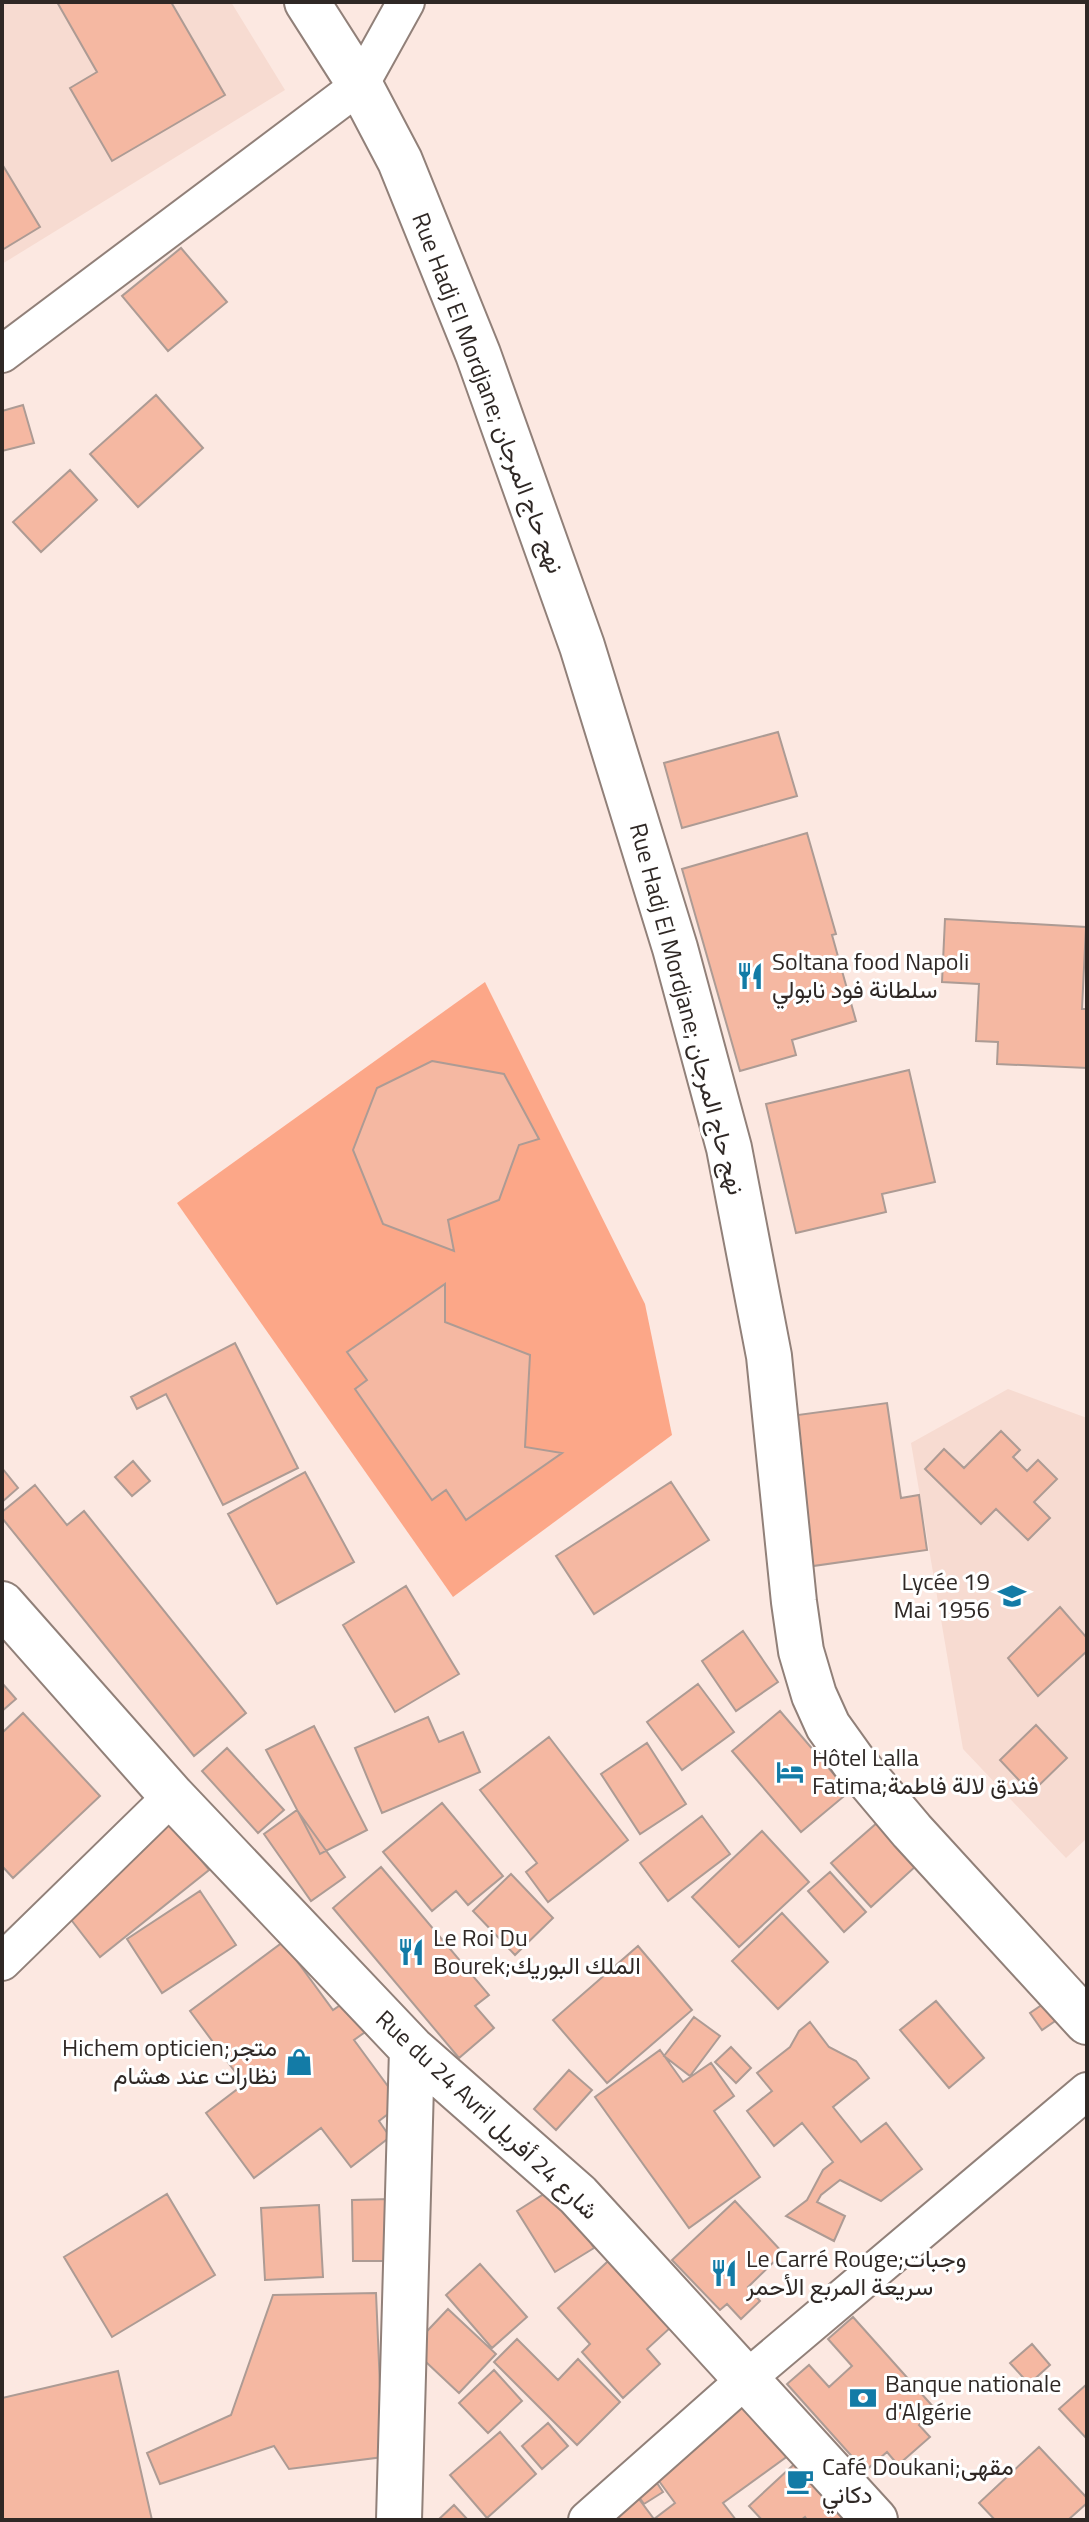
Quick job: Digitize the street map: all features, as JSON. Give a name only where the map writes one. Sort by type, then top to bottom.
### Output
[{"type":"street","name":"Rue Hadj El Mordjane; نهج حاج المرجان","points":[[307,2],[360,85],[400,161],[478,354],[582,646],[675,948],[729,1148],[769,1356],[794,1602],[801,1651],[814,1695],[828,1726],[863,1773],[1087,2022]]},
{"type":"street","points":[[2,354],[360,85],[406,2]]},
{"type":"street","name":"Rue du 24 Avril شارع 24 أفريل","points":[[2,1604],[172,1796],[412,2049],[578,2195],[875,2520]]},
{"type":"street","points":[[2,1962],[172,1796]]},
{"type":"street","points":[[399,2520],[412,2049]]},
{"type":"street","points":[[587,2520],[745,2380],[1087,2091]]},
{"type":"shaded area","points":[[2,2],[231,2],[285,90],[2,264]]},
{"type":"shaded area","points":[[485,982],[645,1304],[672,1435],[453,1597],[177,1203]]},
{"type":"shaded area","name":"Lycée 19 Mai 1956","points":[[1008,1389],[1087,1418],[1087,1838],[1066,1858],[963,1749],[911,1443]]},
{"type":"building","points":[[57,2],[171,2],[225,95],[112,161],[70,88],[97,72]]},
{"type":"building","points":[[2,164],[40,227],[2,250]]},
{"type":"building","points":[[181,248],[227,302],[168,351],[122,296]]},
{"type":"building","points":[[156,395],[203,448],[138,507],[90,454]]},
{"type":"building","points":[[23,405],[34,443],[2,451],[2,411]]},
{"type":"building","points":[[70,470],[97,500],[41,552],[13,522]]},
{"type":"building","points":[[778,732],[797,796],[682,828],[664,763]]},
{"type":"building","points":[[807,833],[836,934],[832,935],[856,1021],[792,1040],[796,1055],[740,1071],[682,869]]},
{"type":"building","points":[[945,919],[1086,927],[1082,1009],[1087,1009],[1087,1068],[997,1064],[998,1042],[976,1041],[979,984],[942,982]]},
{"type":"building","points":[[432,1061],[504,1074],[539,1139],[519,1145],[499,1200],[448,1220],[454,1251],[383,1224],[353,1150],[377,1088]]},
{"type":"building","points":[[909,1070],[935,1182],[882,1194],[886,1212],[796,1233],[766,1104]]},
{"type":"building","points":[[445,1284],[445,1322],[530,1355],[525,1447],[562,1453],[466,1520],[446,1490],[432,1500],[355,1389],[367,1380],[347,1352]]},
{"type":"building","points":[[235,1343],[298,1468],[223,1505],[166,1394],[137,1409],[131,1397]]},
{"type":"building","points":[[887,1403],[901,1498],[919,1495],[927,1550],[813,1566],[790,1416]]},
{"type":"building","points":[[1001,1431],[1020,1450],[1013,1457],[1027,1471],[1038,1460],[1057,1479],[1034,1502],[1050,1518],[1028,1540],[996,1509],[981,1524],[925,1469],[944,1449],[964,1468]]},
{"type":"building","points":[[133,1461],[150,1481],[132,1496],[115,1477]]},
{"type":"building","points":[[2,1468],[18,1488],[2,1502]]},
{"type":"building","points":[[305,1472],[354,1562],[277,1604],[228,1514]]},
{"type":"building","points":[[671,1482],[709,1540],[594,1614],[556,1556]]},
{"type":"building","points":[[35,1485],[67,1525],[84,1511],[246,1713],[194,1756],[2,1518],[2,1512]]},
{"type":"building","points":[[406,1586],[459,1674],[395,1712],[343,1625]]},
{"type":"building","points":[[1060,1607],[1087,1638],[1087,1651],[1038,1696],[1008,1658]]},
{"type":"building","points":[[743,1631],[778,1682],[736,1711],[702,1661]]},
{"type":"building","points":[[2,1683],[16,1699],[2,1711]]},
{"type":"building","points":[[698,1684],[734,1732],[682,1770],[647,1722]]},
{"type":"building","name":"Hôtel Lalla Fatima;فندق لالة فاطمة","points":[[780,1711],[849,1792],[801,1832],[732,1751]]},
{"type":"building","points":[[23,1713],[100,1796],[13,1878],[2,1866],[2,1733]]},
{"type":"building","points":[[428,1717],[439,1742],[463,1732],[480,1772],[382,1813],[355,1748]]},
{"type":"building","points":[[1036,1725],[1067,1758],[1031,1793],[1000,1760]]},
{"type":"building","points":[[314,1726],[367,1830],[320,1854],[266,1750]]},
{"type":"building","points":[[549,1737],[628,1840],[548,1902],[526,1872],[537,1863],[480,1790]]},
{"type":"building","points":[[647,1743],[686,1804],[640,1834],[601,1774]]},
{"type":"building","points":[[227,1748],[284,1810],[258,1833],[202,1771]]},
{"type":"building","points":[[442,1803],[503,1876],[468,1905],[456,1891],[432,1911],[383,1852]]},
{"type":"building","points":[[297,1810],[345,1877],[311,1901],[264,1834]]},
{"type":"building","points":[[702,1816],[730,1854],[668,1901],[640,1863]]},
{"type":"building","points":[[171,1822],[209,1870],[100,1957],[62,1908]]},
{"type":"building","points":[[878,1822],[917,1865],[871,1907],[831,1863]]},
{"type":"building","points":[[762,1831],[809,1882],[739,1947],[692,1897]]},
{"type":"building","name":"Le Roi Du Bourek;الملك البوريك","points":[[381,1867],[489,1995],[475,2006],[494,2028],[459,2058],[333,1908]]},
{"type":"building","points":[[830,1872],[866,1912],[844,1932],[808,1891]]},
{"type":"building","points":[[511,1874],[553,1918],[515,1955],[473,1911]]},
{"type":"building","points":[[200,1891],[236,1945],[162,1993],[127,1939]]},
{"type":"building","points":[[782,1913],[828,1962],[778,2009],[732,1961]]},
{"type":"building","name":"Hichem opticien;متجر نظارات عند هشام","points":[[283,1942],[333,2010],[346,2001],[368,2030],[354,2040],[401,2104],[379,2121],[390,2137],[351,2167],[321,2128],[254,2178],[206,2113],[244,2084],[190,2011]]},
{"type":"building","points":[[638,1946],[692,2010],[607,2083],[553,2020]]},
{"type":"building","points":[[1049,2000],[1061,2017],[1042,2030],[1030,2013]]},
{"type":"building","points":[[936,2001],[984,2058],[949,2088],[900,2030]]},
{"type":"building","points":[[694,2017],[720,2036],[690,2076],[664,2056]]},
{"type":"building","points":[[810,2022],[829,2047],[856,2061],[869,2078],[833,2107],[861,2142],[886,2123],[922,2169],[881,2201],[840,2180],[821,2195],[817,2202],[845,2216],[834,2241],[786,2216],[807,2200],[823,2170],[833,2162],[802,2123],[774,2146],[747,2111],[772,2091],[757,2073],[790,2047],[799,2031]]},
{"type":"building","points":[[731,2047],[751,2068],[736,2083],[715,2062]]},
{"type":"building","points":[[660,2050],[683,2082],[711,2063],[734,2096],[714,2111],[760,2177],[689,2228],[595,2097]]},
{"type":"building","points":[[569,2070],[592,2090],[556,2130],[534,2109]]},
{"type":"building","points":[[555,2187],[594,2248],[555,2272],[517,2211]]},
{"type":"building","points":[[167,2194],[215,2275],[112,2337],[64,2257]]},
{"type":"building","points":[[390,2199],[390,2261],[353,2261],[352,2200]]},
{"type":"building","name":"Le Carré Rouge;وجبات سريعة المربع الأحمر","points":[[735,2201],[783,2253],[748,2287],[760,2301],[741,2319],[727,2304],[720,2310],[672,2260]]},
{"type":"building","points":[[319,2205],[323,2277],[265,2280],[261,2208]]},
{"type":"building","points":[[621,2249],[683,2316],[647,2349],[660,2364],[623,2398],[582,2352],[590,2344],[558,2308]]},
{"type":"building","points":[[480,2264],[527,2317],[492,2348],[446,2295]]},
{"type":"building","points":[[376,2293],[383,2457],[289,2469],[274,2446],[160,2484],[147,2453],[231,2415],[273,2295]]},
{"type":"building","points":[[448,2309],[496,2354],[459,2393],[411,2348]]},
{"type":"building","name":"Banque nationale d'Algérie","points":[[853,2317],[936,2410],[919,2425],[930,2437],[898,2465],[887,2452],[865,2471],[787,2384],[809,2365],[829,2387],[852,2366],[828,2339]]},
{"type":"building","points":[[517,2339],[558,2380],[578,2359],[620,2402],[577,2445],[494,2362]]},
{"type":"building","points":[[1032,2344],[1050,2365],[1029,2384],[1010,2363]]},
{"type":"building","points":[[494,2370],[522,2401],[488,2433],[459,2403]]},
{"type":"building","points":[[118,2371],[152,2520],[2,2520],[2,2398]]},
{"type":"building","points":[[1087,2384],[1087,2439],[1059,2409]]},
{"type":"building","points":[[755,2394],[796,2450],[723,2503],[736,2520],[593,2520],[633,2491],[654,2519],[675,2503],[651,2470]]},
{"type":"building","points":[[548,2423],[568,2446],[542,2469],[522,2446]]},
{"type":"building","points":[[500,2432],[536,2474],[487,2518],[450,2475]]},
{"type":"building","points":[[1039,2447],[1087,2498],[1087,2503],[1068,2520],[995,2520],[979,2503]]},
{"type":"building","name":"Café Doukani;مقهى دكاني","points":[[802,2457],[852,2512],[844,2520],[807,2520],[805,2517],[801,2520],[762,2520],[749,2506]]},
{"type":"building","points":[[651,2474],[663,2492],[644,2504],[632,2487]]},
{"type":"building","points":[[454,2505],[468,2520],[438,2520]]},
{"type":"place","name":"Soltana food Napoli سلطانة فود نابولي","points":[[750,976]]},
{"type":"place","name":"Lycée 19 Mai 1956","points":[[1012,1596]]},
{"type":"place","name":"Hôtel Lalla Fatima;فندق لالة فاطمة","points":[[790,1772]]},
{"type":"place","name":"Le Roi Du Bourek;الملك البوريك","points":[[411,1952]]},
{"type":"place","name":"Hichem opticien;متجر نظارات عند هشام","points":[[299,2062]]},
{"type":"place","name":"Le Carré Rouge;وجبات سريعة المربع الأحمر","points":[[724,2273]]},
{"type":"place","name":"Banque nationale d'Algérie","points":[[863,2398]]},
{"type":"place","name":"Café Doukani;مقهى دكاني","points":[[800,2481]]}]
